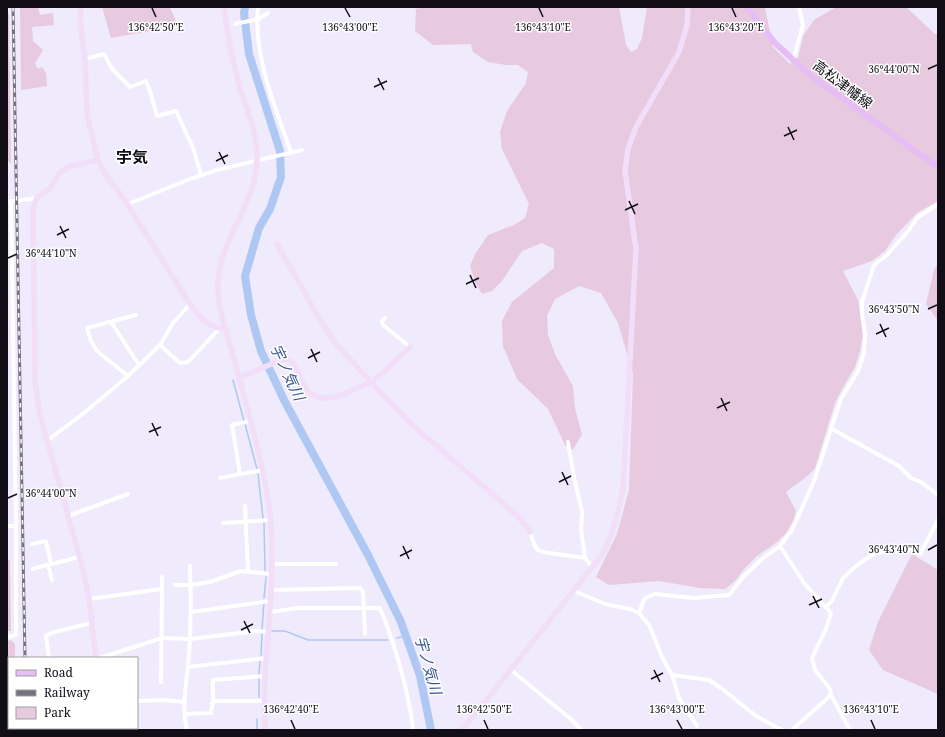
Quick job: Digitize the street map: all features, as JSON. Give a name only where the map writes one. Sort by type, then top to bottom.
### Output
[{"type":"main road","name":"高松津幡線","points":[[747,7],[775,43],[811,76],[938,167]]},
{"type":"street","points":[[81,7],[80,21],[85,59],[86,114],[98,160],[105,174],[128,204],[190,304],[207,323],[213,327],[223,329]]},
{"type":"street","points":[[224,7],[232,59],[254,129],[257,160],[253,184],[247,202],[228,242],[218,276],[223,329],[251,421],[263,470],[270,520],[272,590],[265,676],[265,730]]},
{"type":"street","points":[[258,7],[257,19],[262,63],[290,152]]},
{"type":"street","points":[[460,730],[466,725],[605,551],[620,508],[623,489],[636,249],[626,180],[626,159],[631,138],[636,127],[679,52],[687,24],[688,7]]},
{"type":"street","points":[[793,60],[803,25],[799,7]]},
{"type":"street","points":[[235,24],[257,19],[268,13]]},
{"type":"street","points":[[85,59],[104,54],[112,69],[130,87],[146,82],[157,116],[176,110],[193,148],[201,175]]},
{"type":"street","points":[[128,204],[217,170],[302,150]]},
{"type":"street","points":[[7,637],[16,635],[16,526],[9,202],[37,198],[49,189],[60,173],[68,167],[98,160]]},
{"type":"street","points":[[37,198],[33,208],[35,379],[39,411],[79,557],[88,599],[96,657]]},
{"type":"street","points":[[639,613],[644,600],[655,594],[693,598],[729,594],[743,577],[762,559],[780,546],[792,530],[814,481],[841,399],[858,371],[864,353],[865,336],[862,302],[874,265],[886,256],[909,230],[917,218],[938,204]]},
{"type":"street","points":[[277,244],[335,343],[411,424],[519,517],[530,532],[538,550],[585,558]]},
{"type":"street","points":[[48,440],[84,413],[128,376],[160,345],[173,323],[190,304]]},
{"type":"street","points":[[128,376],[98,351],[91,341],[87,328],[136,315]]},
{"type":"street","points":[[239,378],[278,361],[287,359],[292,361],[306,390],[314,396],[322,398],[336,397],[371,382],[410,347],[383,326],[382,321],[385,318]]},
{"type":"street","points":[[111,322],[139,365]]},
{"type":"street","points":[[160,345],[180,363],[188,362],[223,329]]},
{"type":"street","points":[[240,474],[232,425],[251,421]]},
{"type":"street","points":[[832,429],[899,466],[910,478],[921,482],[938,495]]},
{"type":"street","points":[[568,442],[582,512],[581,529],[585,558],[592,567]]},
{"type":"street","points":[[220,478],[263,470]]},
{"type":"street","points":[[68,516],[128,494]]},
{"type":"street","points":[[245,506],[248,572]]},
{"type":"street","points":[[223,523],[270,520]]},
{"type":"street","points":[[826,607],[832,601],[843,578],[856,566],[875,553],[910,550],[920,554],[938,520]]},
{"type":"street","points":[[7,526],[16,526]]},
{"type":"street","points":[[32,544],[46,541],[52,580]]},
{"type":"street","points":[[780,546],[804,583],[831,613],[826,629],[812,658],[815,670],[830,689],[830,695],[850,730]]},
{"type":"street","points":[[32,569],[79,557]]},
{"type":"street","points":[[272,564],[336,564]]},
{"type":"street","points":[[186,730],[185,702],[191,612],[190,566]]},
{"type":"street","points":[[175,585],[190,585],[210,582],[241,571],[272,574]]},
{"type":"street","points":[[161,682],[162,577]]},
{"type":"street","points":[[272,590],[360,588],[363,592],[365,634]]},
{"type":"street","points":[[88,599],[162,589]]},
{"type":"street","points":[[574,591],[605,604],[630,609],[639,613],[649,625],[662,657],[672,675],[679,698],[697,726]]},
{"type":"street","points":[[191,612],[271,601]]},
{"type":"street","points":[[270,612],[298,608],[380,608],[392,638],[409,701],[413,730]]},
{"type":"street","points":[[49,657],[46,636],[51,633],[92,623]]},
{"type":"street","points":[[103,657],[162,638],[190,639],[257,631],[269,632]]},
{"type":"street","points":[[188,667],[267,658]]},
{"type":"street","points":[[510,670],[572,720],[581,730]]},
{"type":"street","points":[[672,675],[709,680],[756,716],[782,730]]},
{"type":"street","points":[[185,714],[211,713],[213,701],[213,680],[265,676]]},
{"type":"street","points":[[792,730],[830,695]]},
{"type":"street","points":[[138,701],[164,700],[185,702]]},
{"type":"street","points":[[213,701],[265,701]]},
{"type":"green space","points":[[20,7],[38,7],[40,15],[53,13],[54,25],[32,27],[33,41],[43,50],[35,63],[38,69],[42,67],[46,73],[47,86],[21,90]]},
{"type":"green space","points":[[102,7],[170,7],[178,26],[111,38]]},
{"type":"green space","points":[[423,7],[619,7],[626,45],[631,52],[637,49],[642,38],[647,7],[765,7],[773,47],[790,64],[798,58],[803,36],[814,20],[836,7],[906,7],[935,34],[938,34],[938,201],[917,213],[896,235],[885,251],[872,261],[843,271],[858,300],[863,333],[860,351],[855,367],[835,403],[815,468],[805,478],[786,492],[796,511],[793,521],[786,533],[777,542],[757,556],[735,581],[725,589],[700,588],[659,581],[609,585],[596,577],[617,534],[629,490],[633,374],[618,323],[601,293],[579,286],[555,299],[547,316],[548,335],[555,354],[573,386],[575,409],[582,434],[573,450],[565,445],[548,409],[517,379],[503,346],[502,321],[512,302],[554,268],[554,249],[542,243],[522,251],[502,281],[492,291],[482,294],[476,284],[470,266],[475,254],[488,235],[514,225],[525,218],[529,204],[502,149],[500,132],[507,111],[526,83],[528,72],[518,65],[488,62],[473,52],[471,44],[433,45],[415,31],[416,9]]},
{"type":"green space","points":[[7,14],[9,14],[11,164],[7,160]]},
{"type":"green space","points":[[938,264],[938,321],[926,304],[934,270]]},
{"type":"green space","points":[[912,554],[938,570],[938,694],[883,670],[869,650],[878,622]]},
{"type":"green space","points":[[7,560],[10,560],[11,631],[7,631]]},
{"type":"green space","points":[[11,640],[15,644],[15,657],[8,657],[7,689],[7,641]]},
{"type":"waterway","name":"宇ノ気川","points":[[245,7],[244,13],[249,54],[280,151],[281,177],[270,209],[259,228],[245,276],[251,315],[261,351],[284,400],[368,555],[401,622],[420,676],[431,730]]},
{"type":"waterway","points":[[233,380],[244,421]]},
{"type":"waterway","points":[[245,424],[257,469]]},
{"type":"waterway","points":[[258,474],[263,518]]},
{"type":"waterway","points":[[264,522],[265,571]]},
{"type":"waterway","points":[[264,598],[266,577]]},
{"type":"waterway","points":[[262,629],[264,602]]},
{"type":"waterway","points":[[272,631],[285,631],[308,640],[388,640]]},
{"type":"waterway","points":[[261,655],[262,633]]},
{"type":"waterway","points":[[397,638],[406,636]]},
{"type":"waterway","points":[[259,674],[260,661]]},
{"type":"waterway","points":[[259,678],[259,697]]},
{"type":"waterway","points":[[257,719],[257,730]]},
{"type":"railway","points":[[13,7],[25,657]]},
{"type":"district","name":"宇気","points":[[132,157]]}]
